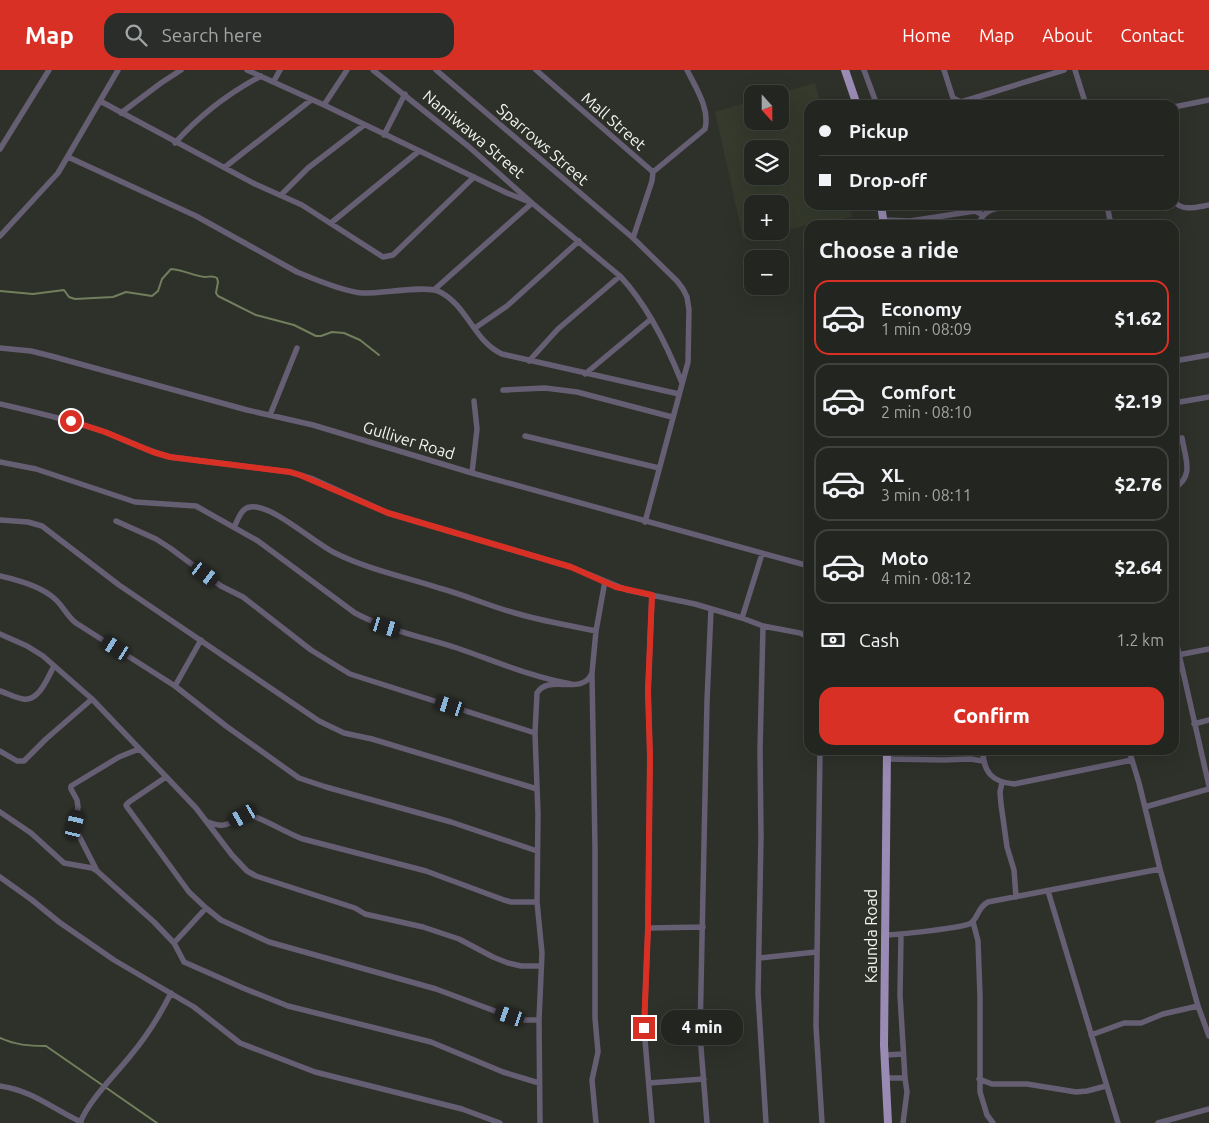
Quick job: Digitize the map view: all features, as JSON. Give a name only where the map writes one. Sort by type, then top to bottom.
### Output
[{"type":"main road","points":[[845,70],[855,100]]},
{"type":"main road","name":"Kaunda Road","points":[[887,755],[884,1055],[888,1123]]},
{"type":"street","points":[[0,149],[49,70]]},
{"type":"street","points":[[0,236],[58,173],[118,70]]},
{"type":"street","points":[[121,114],[160,83],[181,70]]},
{"type":"street","points":[[247,70],[311,100],[324,104],[507,193],[532,202],[435,290]]},
{"type":"street","points":[[274,81],[280,70]]},
{"type":"street","points":[[324,104],[347,70]]},
{"type":"street","name":"Namiwawa Street","points":[[373,70],[468,146],[620,276],[638,298],[651,319],[682,383]]},
{"type":"street","name":"Sparrows Street","points":[[436,70],[633,238],[677,281],[687,297],[688,362],[645,522]]},
{"type":"street","name":"Mall Street","points":[[536,70],[652,172]]},
{"type":"street","points":[[633,238],[652,181],[652,172],[705,129],[707,122],[706,114],[688,70]]},
{"type":"street","points":[[864,70],[875,100]]},
{"type":"street","points":[[944,70],[953,98],[957,100]]},
{"type":"street","points":[[967,100],[1064,70]]},
{"type":"street","points":[[1075,70],[1084,100]]},
{"type":"street","points":[[174,142],[195,122],[231,95],[261,76]]},
{"type":"street","points":[[384,134],[405,94]]},
{"type":"street","points":[[224,167],[311,100]]},
{"type":"street","points":[[1179,106],[1209,100]]},
{"type":"street","points":[[100,102],[264,189],[302,205],[380,256],[390,256],[474,177]]},
{"type":"street","points":[[281,195],[308,168],[364,125]]},
{"type":"street","points":[[332,223],[419,151]]},
{"type":"street","points":[[68,157],[196,216],[312,279],[363,293],[435,290],[449,297],[460,308],[476,328],[484,342],[493,350],[529,361],[679,394]]},
{"type":"street","points":[[1179,206],[1187,208],[1209,205]]},
{"type":"street","points":[[981,220],[983,215],[990,210]]},
{"type":"street","points":[[920,220],[975,211],[983,215]]},
{"type":"street","points":[[476,328],[507,306],[578,241]]},
{"type":"street","points":[[529,361],[558,330],[620,276]]},
{"type":"street","points":[[585,374],[651,319]]},
{"type":"street","name":"Gulliver Road","points":[[0,348],[31,351],[321,428],[645,522],[804,565]]},
{"type":"street","points":[[270,415],[297,348]]},
{"type":"street","points":[[1179,360],[1209,355]]},
{"type":"street","points":[[503,390],[545,388],[576,392],[672,417]]},
{"type":"street","points":[[1179,402],[1209,397]]},
{"type":"street","points":[[472,473],[477,429],[474,401]]},
{"type":"street","points":[[0,404],[71,421],[170,457],[290,472],[313,479],[388,513],[571,567],[604,582],[628,590],[688,602],[763,626],[804,635]]},
{"type":"street","points":[[525,436],[659,468]]},
{"type":"street","points":[[1179,438],[1182,438],[1187,472],[1186,478],[1179,484]]},
{"type":"street","points":[[0,462],[36,469],[135,502],[196,506],[258,541],[355,613],[369,620],[533,676],[571,684]]},
{"type":"street","points":[[234,527],[244,509],[251,506],[259,507],[280,516],[318,544],[336,554],[360,563],[465,595],[514,613],[554,623],[596,630]]},
{"type":"street","points":[[0,520],[28,522],[42,526],[119,585],[319,721],[344,733],[372,739],[537,789]]},
{"type":"street","points":[[116,521],[156,539],[170,548],[221,586],[243,597],[311,650],[350,674],[535,732]]},
{"type":"street","points":[[742,618],[762,554]]},
{"type":"street","points":[[0,576],[46,592],[58,602],[71,619],[175,686],[226,726],[299,778],[451,822],[537,851]]},
{"type":"street","points":[[596,1123],[592,1080],[598,1052],[595,1018],[592,673],[596,630],[604,582]]},
{"type":"street","points":[[652,595],[648,691],[650,757],[648,928],[644,1028],[652,1123]]},
{"type":"street","points":[[707,1123],[700,1035],[707,701],[711,610]]},
{"type":"street","points":[[763,626],[760,750],[759,1021],[766,1123]]},
{"type":"street","points":[[0,634],[27,646],[54,666],[92,699],[206,821],[247,871],[256,876],[355,908],[365,914],[423,927],[459,939],[508,963],[521,966],[541,966]]},
{"type":"street","points":[[175,686],[201,640]]},
{"type":"street","points":[[1179,655],[1209,649]]},
{"type":"street","points":[[1145,807],[1209,788],[1179,659]]},
{"type":"street","points":[[0,691],[21,699],[31,699],[38,693],[54,666]]},
{"type":"street","points":[[540,1123],[539,1020],[541,966],[537,902],[535,732],[537,693],[539,689],[548,685],[584,683],[590,679],[592,673]]},
{"type":"street","points":[[0,751],[17,761],[24,761],[46,738],[92,699]]},
{"type":"street","points":[[1194,724],[1209,720]]},
{"type":"street","points":[[97,871],[75,828],[78,807],[71,786],[120,757],[139,749]]},
{"type":"street","points":[[820,755],[816,1026],[822,1123]]},
{"type":"street","points":[[984,755],[983,761],[987,771],[992,777],[1002,783],[1024,783],[1060,773],[1132,760]]},
{"type":"street","points":[[1131,755],[1160,870],[1198,1006],[1206,1020],[1209,1036]]},
{"type":"street","points":[[887,759],[970,759],[983,761]]},
{"type":"street","points":[[166,777],[126,804],[127,807],[180,881],[206,908],[221,920],[269,942],[436,989],[519,1020],[539,1020]]},
{"type":"street","points":[[1002,783],[1000,792],[1003,821],[1007,847],[1014,870],[1016,897]]},
{"type":"street","points":[[0,812],[31,833],[64,863],[92,868],[97,871],[154,922],[174,943],[184,962],[280,1002],[360,1025],[431,1042],[503,1072],[539,1083]]},
{"type":"street","points":[[206,821],[222,826],[243,816],[252,815],[303,839],[426,871],[511,902],[537,902]]},
{"type":"street","points":[[884,935],[901,935],[964,926],[973,922],[983,905],[988,902],[1160,870]]},
{"type":"street","points":[[0,878],[114,960],[194,1007],[247,1047],[315,1072],[462,1108],[500,1123]]},
{"type":"street","points":[[1048,891],[1118,1123]]},
{"type":"street","points":[[174,943],[206,908]]},
{"type":"street","points":[[973,922],[978,941],[980,996],[979,1079],[982,1101],[993,1123]]},
{"type":"street","points":[[648,928],[703,927]]},
{"type":"street","points":[[901,935],[900,995],[907,1092],[903,1123]]},
{"type":"street","points":[[759,958],[816,952]]},
{"type":"street","points":[[0,1086],[32,1094],[80,1123],[86,1110],[132,1054],[158,1018],[171,994]]},
{"type":"street","points":[[1091,1035],[1124,1024],[1141,1023],[1162,1014],[1198,1006]]},
{"type":"street","points":[[884,1055],[903,1054]]},
{"type":"street","points":[[885,1078],[905,1078]]},
{"type":"street","points":[[649,1083],[704,1079]]},
{"type":"street","points":[[979,1079],[992,1084],[1028,1084],[1076,1092],[1106,1086]]},
{"type":"street","points":[[1158,1123],[1209,1109]]},
{"type":"shaded area","points":[[815,83],[820,100],[804,100],[804,210],[850,210],[852,217],[837,220],[804,220],[804,226],[789,229],[789,195],[744,195],[743,238],[715,112],[744,103],[744,130],[789,130],[789,91]]},
{"type":"waterway","points":[[0,291],[33,294],[64,290],[69,297],[75,299],[113,297],[126,292],[152,296],[158,291],[162,279],[171,269],[217,278],[216,293],[218,296],[256,315],[294,325],[316,336],[332,332],[344,333],[360,340],[379,355]]},
{"type":"waterway","points":[[0,1038],[22,1045],[46,1046],[157,1123]]},
{"type":"route","points":[[71,421],[170,457],[290,472],[313,479],[388,513],[571,567],[616,587],[652,595],[648,691],[650,757],[648,928],[644,1028]]}]
